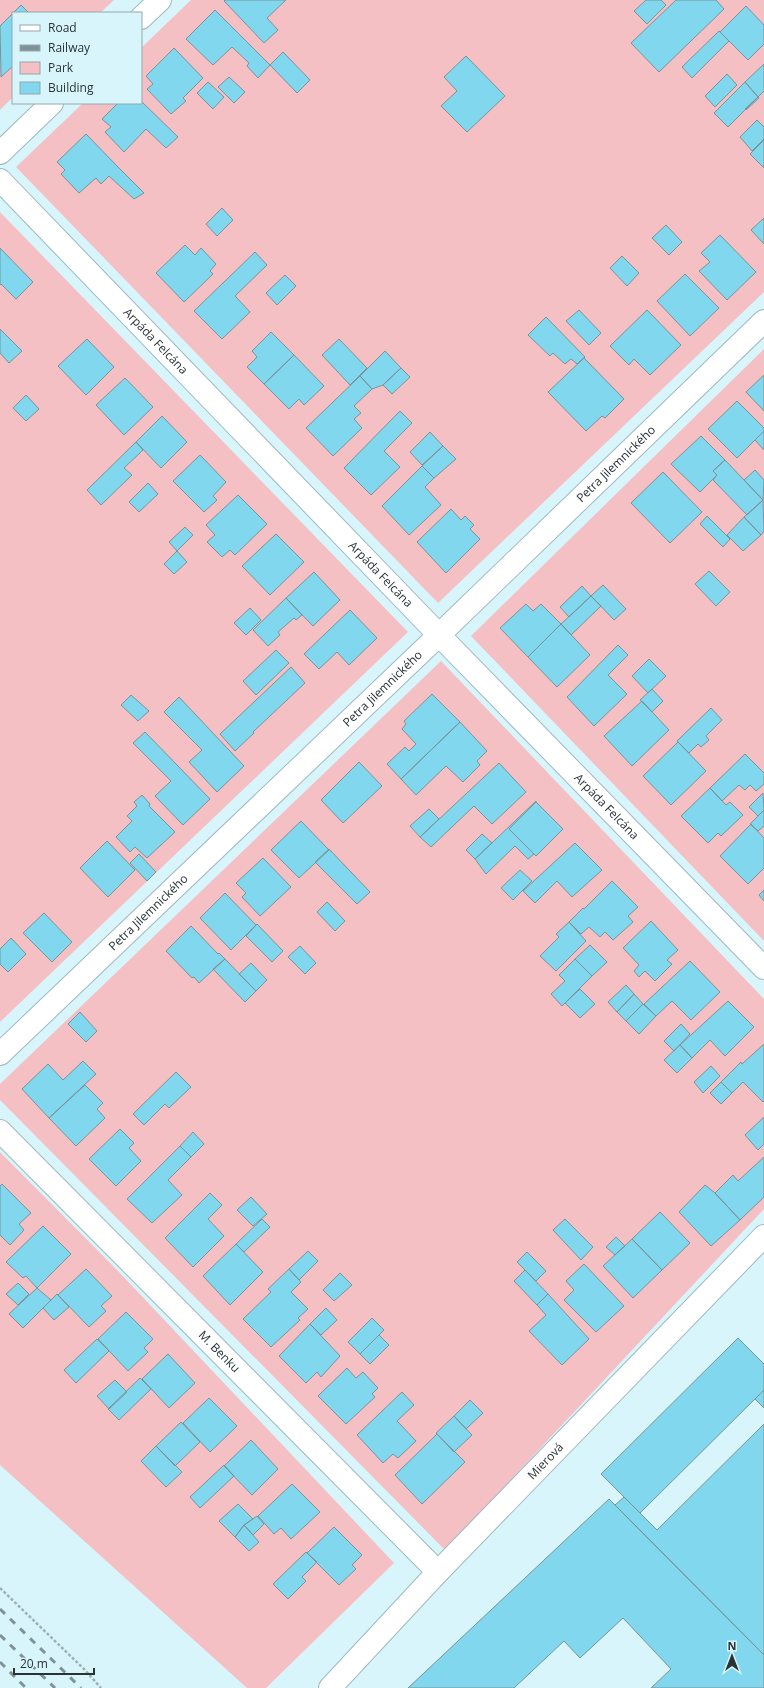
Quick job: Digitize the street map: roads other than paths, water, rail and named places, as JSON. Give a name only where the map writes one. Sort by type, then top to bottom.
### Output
[{"type":"street","points":[[142,17],[160,0]]},
{"type":"street","points":[[0,153],[51,104]]},
{"type":"street","name":"Arpáda Felcána","points":[[0,180],[439,635],[764,968]]},
{"type":"street","name":"Petra Jilemnického","points":[[0,1054],[439,635],[764,321]]},
{"type":"street","name":"M. Benku","points":[[0,1131],[438,1572]]},
{"type":"street","name":"Mierová","points":[[330,1688],[438,1572],[764,1236]]},
{"type":"railway","points":[[0,1609],[81,1688]]},
{"type":"railway","points":[[0,1635],[55,1688]]},
{"type":"railway","points":[[0,1662],[26,1688]]}]
